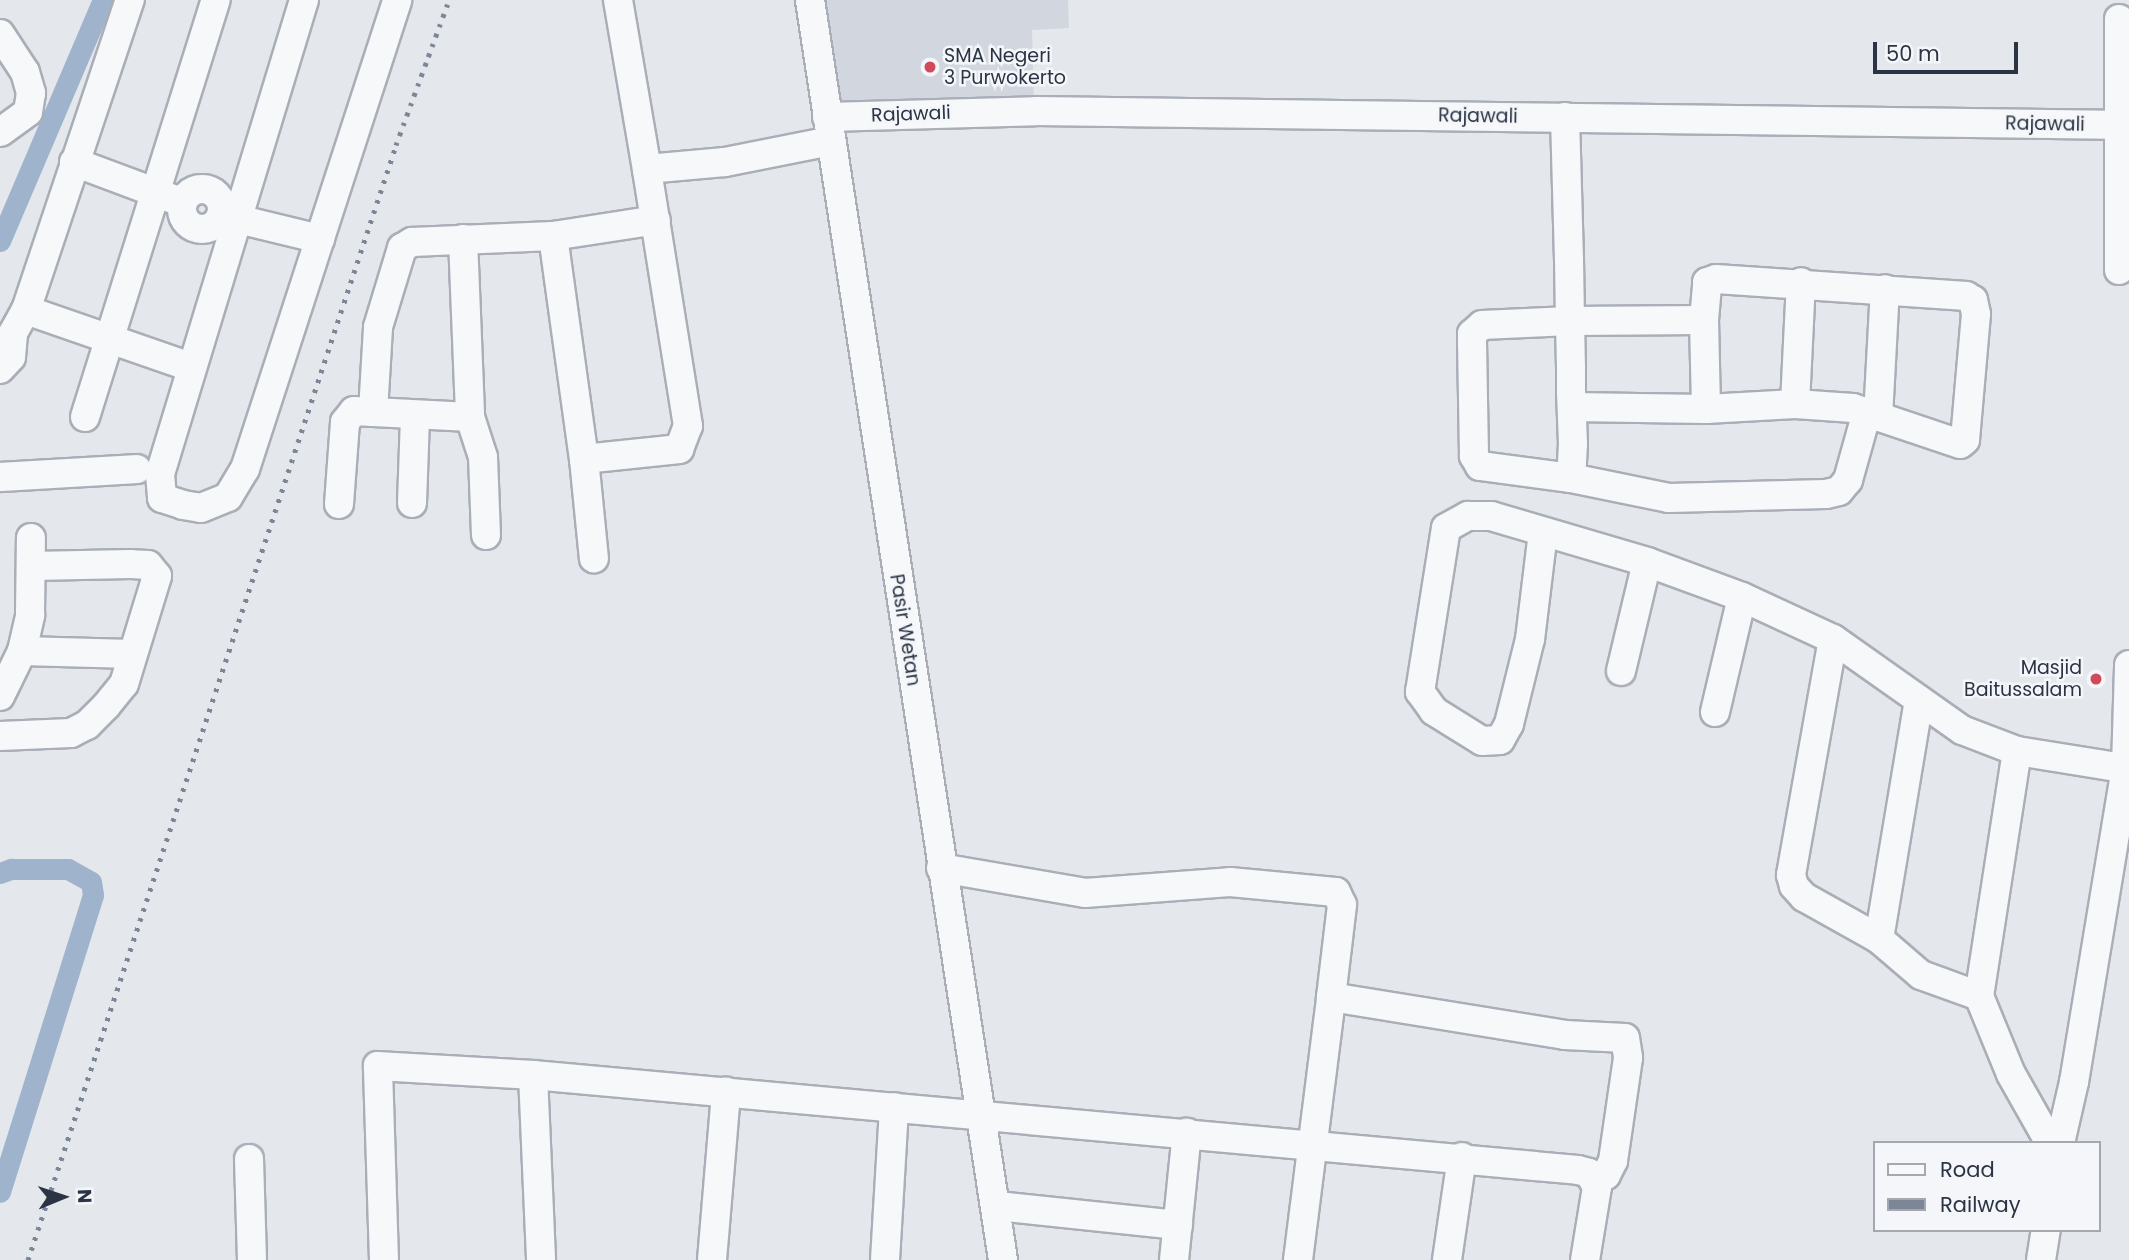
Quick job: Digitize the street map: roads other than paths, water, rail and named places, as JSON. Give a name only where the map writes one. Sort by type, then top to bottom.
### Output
[{"type":"street","points":[[0,369],[11,357],[13,321],[74,162],[130,0]]},
{"type":"street","points":[[85,417],[108,339],[170,197],[216,0]]},
{"type":"street","points":[[304,0],[228,217],[158,487],[162,498],[201,508],[228,497],[245,469],[397,0]]},
{"type":"street","points":[[584,458],[679,449],[686,439],[688,426],[618,0]]},
{"type":"street","name":"Pasir Wetan","points":[[810,0],[941,868],[997,1206],[1003,1260]]},
{"type":"street","points":[[2119,19],[2125,125],[2119,270]]},
{"type":"street","points":[[0,34],[25,72],[31,93],[28,112],[0,132]]},
{"type":"street","name":"Rajawali","points":[[647,169],[725,162],[829,129],[1036,111],[2125,125]]},
{"type":"street","points":[[1565,117],[1572,407],[1571,478]]},
{"type":"street","points":[[74,162],[170,197],[207,190],[220,200],[228,217]]},
{"type":"street","points":[[228,217],[320,239]]},
{"type":"street","points":[[373,412],[378,327],[402,248],[412,242],[553,236],[656,220]]},
{"type":"street","points":[[553,236],[584,458],[594,559]]},
{"type":"street","points":[[463,239],[470,417],[483,457],[486,535]]},
{"type":"street","points":[[1572,407],[1706,409],[1795,404],[1872,414],[1964,443],[1976,328],[1975,305],[1966,296],[1801,282],[1711,279],[1706,288],[1704,320],[1706,409]]},
{"type":"street","points":[[1795,404],[1801,282]]},
{"type":"street","points":[[1704,320],[1492,323],[1476,328],[1472,342],[1476,462],[1514,474],[1571,478],[1669,498],[1826,494],[1839,491],[1848,480],[1872,414],[1885,289]]},
{"type":"street","points":[[13,321],[108,339],[191,367]]},
{"type":"street","points":[[339,504],[345,422],[354,411],[470,417]]},
{"type":"street","points":[[412,503],[415,415]]},
{"type":"street","points":[[0,477],[137,469]]},
{"type":"street","points":[[1543,532],[1530,639],[1509,724],[1500,740],[1482,741],[1434,711],[1420,692],[1446,528],[1468,516],[1491,516],[1647,562],[1742,597],[1833,639],[1962,730],[2017,751],[2127,768]]},
{"type":"street","points":[[0,696],[22,651],[33,566],[31,538]]},
{"type":"street","points":[[1621,671],[1647,562]]},
{"type":"street","points":[[0,736],[71,733],[87,725],[124,684],[154,588],[154,568],[131,564],[33,566]]},
{"type":"street","points":[[1715,712],[1742,597]]},
{"type":"street","points":[[1833,639],[1791,875],[1794,886],[1804,897],[1879,939],[1921,975],[1979,996]]},
{"type":"street","points":[[22,651],[132,654]]},
{"type":"street","points":[[2060,1141],[2084,1030],[2127,768],[2129,665]]},
{"type":"street","points":[[1879,939],[1919,700]]},
{"type":"street","points":[[2017,751],[1979,996],[2011,1074],[2049,1141]]},
{"type":"street","points":[[941,868],[1086,893],[1230,882],[1336,892],[1342,905],[1298,1260]]},
{"type":"street","points":[[1331,997],[1566,1035],[1625,1038],[1628,1058],[1613,1161],[1606,1175],[1595,1180]]},
{"type":"street","points":[[384,1260],[378,1066],[533,1075],[1187,1133],[1313,1148],[1462,1157],[1578,1170],[1595,1180]]},
{"type":"street","points":[[533,1075],[541,1260]]},
{"type":"street","points":[[712,1260],[726,1092]]},
{"type":"street","points":[[885,1260],[894,1107]]},
{"type":"street","points":[[1174,1260],[1187,1133]]},
{"type":"street","points":[[1447,1260],[1462,1157]]},
{"type":"street","points":[[249,1159],[252,1260]]},
{"type":"street","points":[[1585,1260],[1595,1180]]},
{"type":"street","points":[[997,1206],[1178,1225]]},
{"type":"street","points":[[2041,1260],[2046,1232]]},
{"type":"waterway","points":[[0,241],[103,0]]},
{"type":"waterway","points":[[0,873],[11,869],[68,869],[91,882],[93,895],[0,1192]]},
{"type":"railway","points":[[28,1260],[396,145],[449,0]]},
{"type":"place","name":"SMA Negeri 3 Purwokerto","points":[[930,67]]},
{"type":"place","name":"Masjid Baitussalam","points":[[2096,679]]}]
